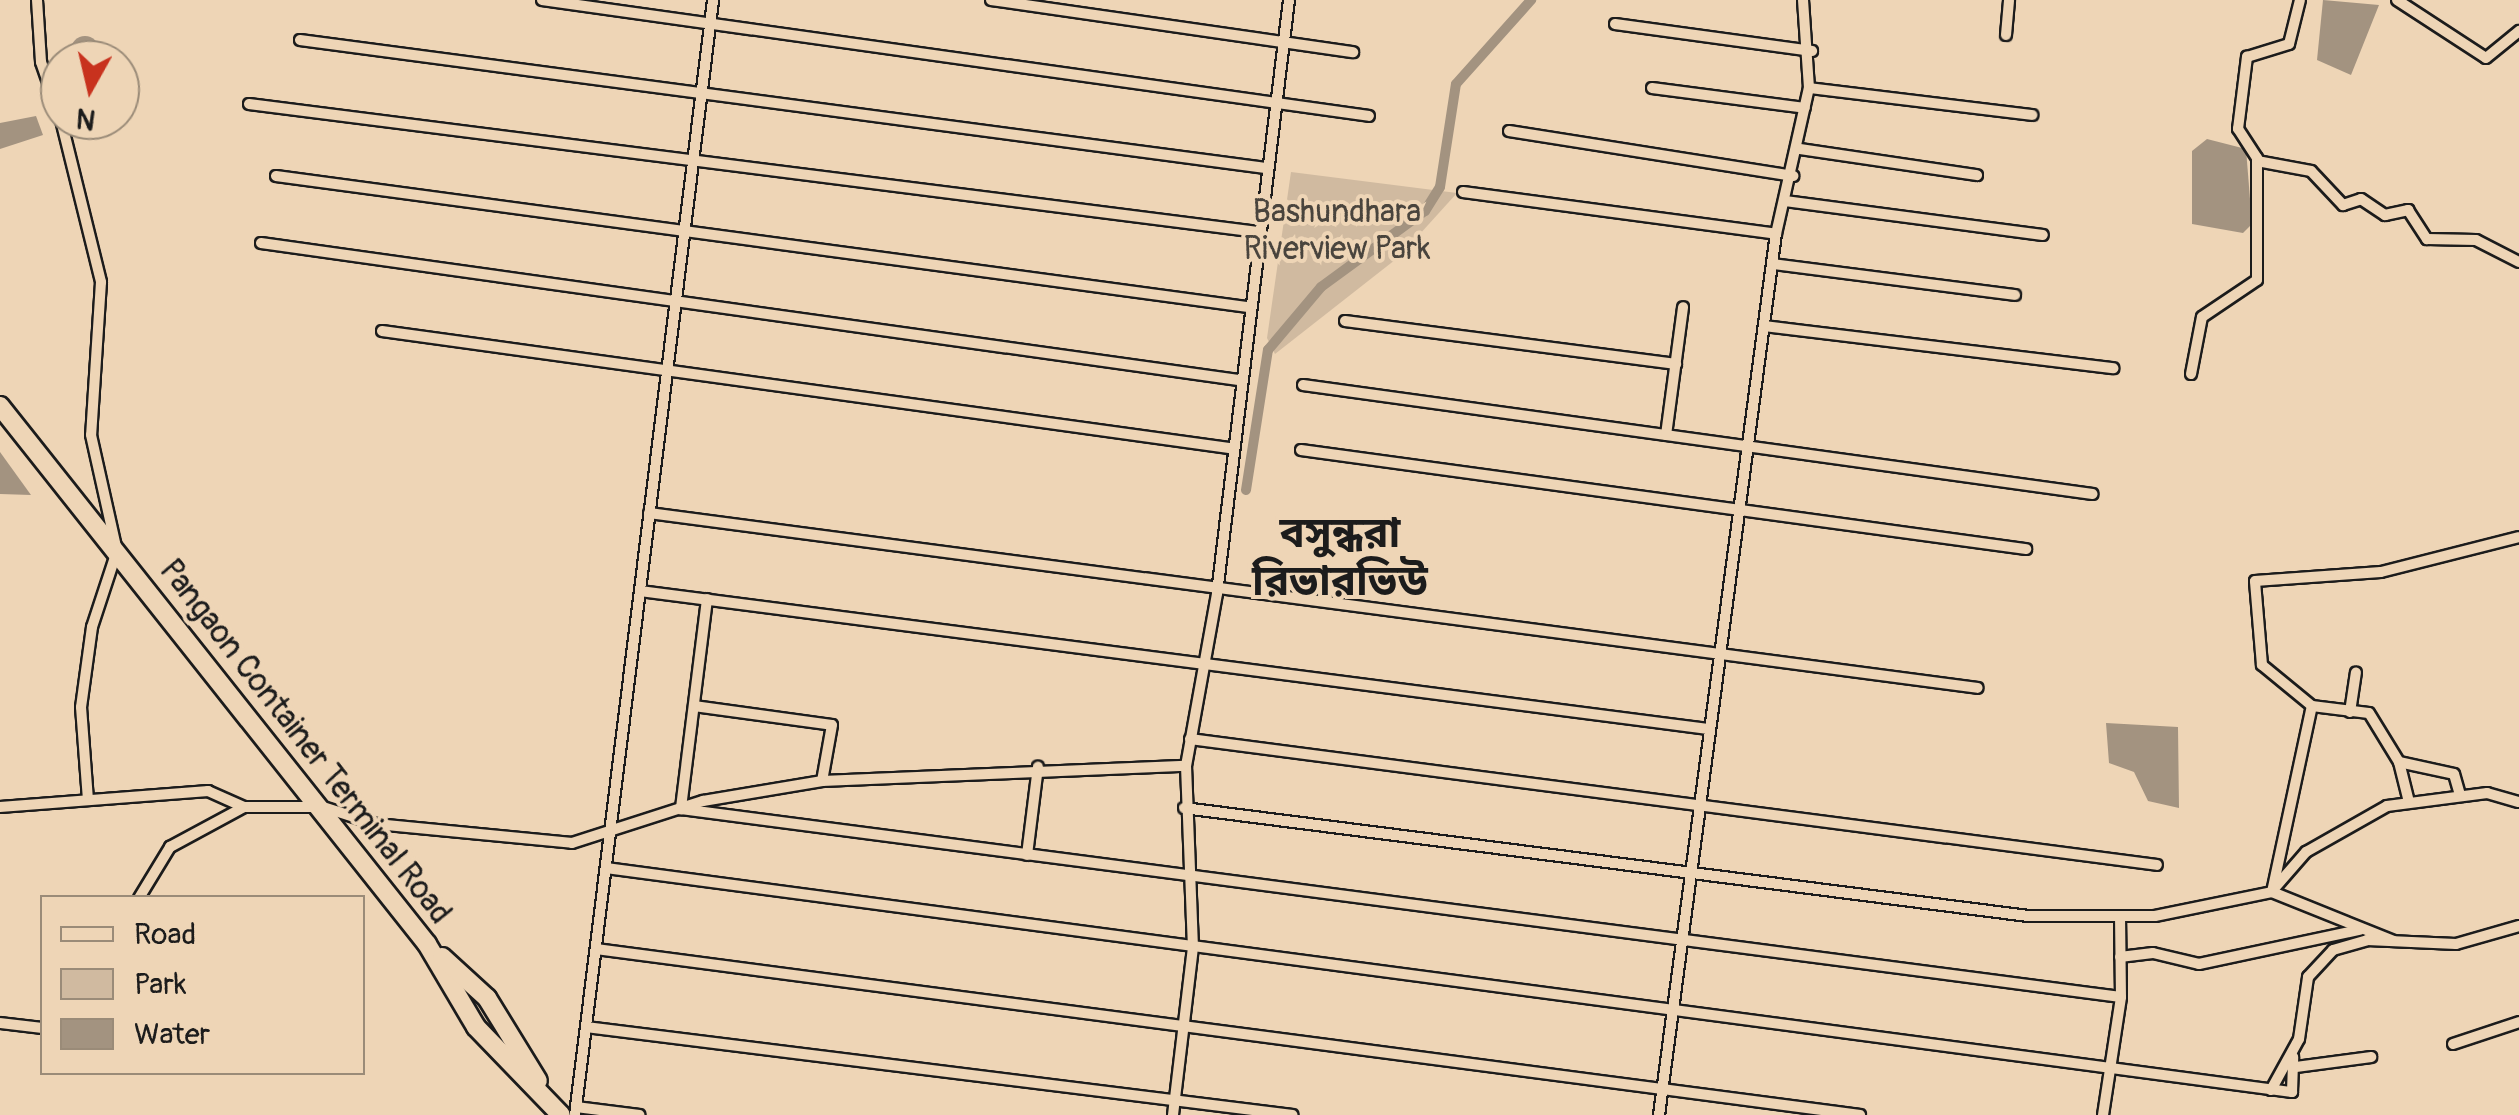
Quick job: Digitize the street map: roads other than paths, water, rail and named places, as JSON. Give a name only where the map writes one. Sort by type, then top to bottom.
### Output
[{"type":"highway","name":"Pangaon Container Terminal Road","points":[[0,406],[323,807],[428,944],[487,998],[544,1090],[570,1112]]},
{"type":"street","points":[[37,0],[40,46]]},
{"type":"street","points":[[542,0],[1369,116]]},
{"type":"street","points":[[639,1115],[570,1112],[586,1027],[713,0]]},
{"type":"street","points":[[991,0],[1353,52]]},
{"type":"street","points":[[1173,1115],[1193,948],[1184,808],[1186,766],[1217,593],[1229,448],[1288,0]]},
{"type":"street","points":[[1659,1115],[1776,234],[1800,150],[1809,88],[1812,51],[1803,0]]},
{"type":"street","points":[[2006,35],[2009,0]]},
{"type":"street","points":[[2191,374],[2202,316],[2258,280],[2257,161],[2238,129],[2247,57],[2289,44],[2300,0]]},
{"type":"street","points":[[2397,0],[2486,58],[2519,31]]},
{"type":"street","points":[[1614,24],[1812,51]]},
{"type":"street","points":[[300,40],[1266,168]]},
{"type":"street","points":[[1652,88],[1806,108]]},
{"type":"street","points":[[1809,88],[2032,115]]},
{"type":"street","points":[[250,104],[1258,232]]},
{"type":"street","points":[[1509,131],[1793,176]]},
{"type":"street","points":[[65,140],[101,282],[92,434],[117,551],[92,627],[82,707],[88,800]]},
{"type":"street","points":[[1800,150],[1978,175]]},
{"type":"street","points":[[2257,161],[2311,171],[2343,204],[2361,199],[2398,216],[2408,210],[2427,239],[2476,240],[2519,262]]},
{"type":"street","points":[[276,176],[1248,307]]},
{"type":"street","points":[[1463,192],[1776,234]]},
{"type":"street","points":[[1785,202],[2044,235]]},
{"type":"street","points":[[261,243],[1238,380]]},
{"type":"street","points":[[1772,264],[2014,295]]},
{"type":"street","points":[[1666,435],[1684,307]]},
{"type":"street","points":[[1346,321],[1676,364]]},
{"type":"street","points":[[1764,326],[2113,368]]},
{"type":"street","points":[[382,331],[1229,448]]},
{"type":"street","points":[[1304,385],[2093,494]]},
{"type":"street","points":[[1301,450],[2026,549]]},
{"type":"street","points":[[650,513],[1217,593],[1978,688]]},
{"type":"street","points":[[2409,802],[2399,762],[2370,714],[2312,706],[2262,665],[2255,581],[2380,572],[2519,537]]},
{"type":"street","points":[[640,591],[1203,660],[1708,729]]},
{"type":"street","points":[[681,809],[707,599]]},
{"type":"street","points":[[2350,712],[2356,672]]},
{"type":"street","points":[[694,706],[832,724],[822,781]]},
{"type":"street","points":[[2272,892],[2312,706]]},
{"type":"street","points":[[1190,739],[1698,800],[2156,865]]},
{"type":"street","points":[[2399,762],[2454,774],[2460,795]]},
{"type":"street","points":[[0,807],[208,791],[244,807],[323,807],[376,824],[543,844],[609,837],[681,809],[822,781],[1038,767],[1186,766]]},
{"type":"street","points":[[1027,855],[1038,767]]},
{"type":"street","points":[[2272,892],[2306,852],[2409,802],[2460,795],[2519,802]]},
{"type":"street","points":[[141,895],[170,846],[244,807]]},
{"type":"street","points":[[1184,808],[2028,916],[2120,918],[2272,892],[2315,902],[2359,930],[2394,941]]},
{"type":"street","points":[[681,809],[2121,997]]},
{"type":"street","points":[[606,868],[2292,1092],[2308,977],[2333,950],[2394,941],[2456,944],[2519,926]]},
{"type":"street","points":[[2103,1115],[2121,997],[2120,918]]},
{"type":"street","points":[[2120,957],[2153,952],[2200,964],[2359,930]]},
{"type":"street","points":[[596,949],[1187,1023],[1860,1115]]},
{"type":"street","points":[[2454,1044],[2519,1022]]},
{"type":"street","points":[[0,1023],[40,1028]]},
{"type":"street","points":[[586,1027],[1293,1115]]},
{"type":"street","points":[[2270,1090],[2294,1062],[2372,1057]]},
{"type":"water","points":[[2323,0],[2379,5],[2351,75],[2317,60]]},
{"type":"water","points":[[36,116],[40,136],[0,149],[0,123]]},
{"type":"water","points":[[2207,139],[2246,149],[2252,224],[2243,233],[2192,224],[2192,151]]},
{"type":"water","points":[[0,452],[31,495],[0,494]]},
{"type":"water","points":[[2106,723],[2178,727],[2179,808],[2148,801],[2134,772],[2109,763]]},
{"type":"waterway","points":[[1246,490],[1268,350],[1321,287],[1425,211],[1440,187],[1456,84],[1531,0]]},
{"type":"district","name":"বসুন্ধরা রিভারভিউ","points":[[1340,558]]},
{"type":"park label","name":"Bashundhara Riverview Park","points":[[1337,232]]}]
